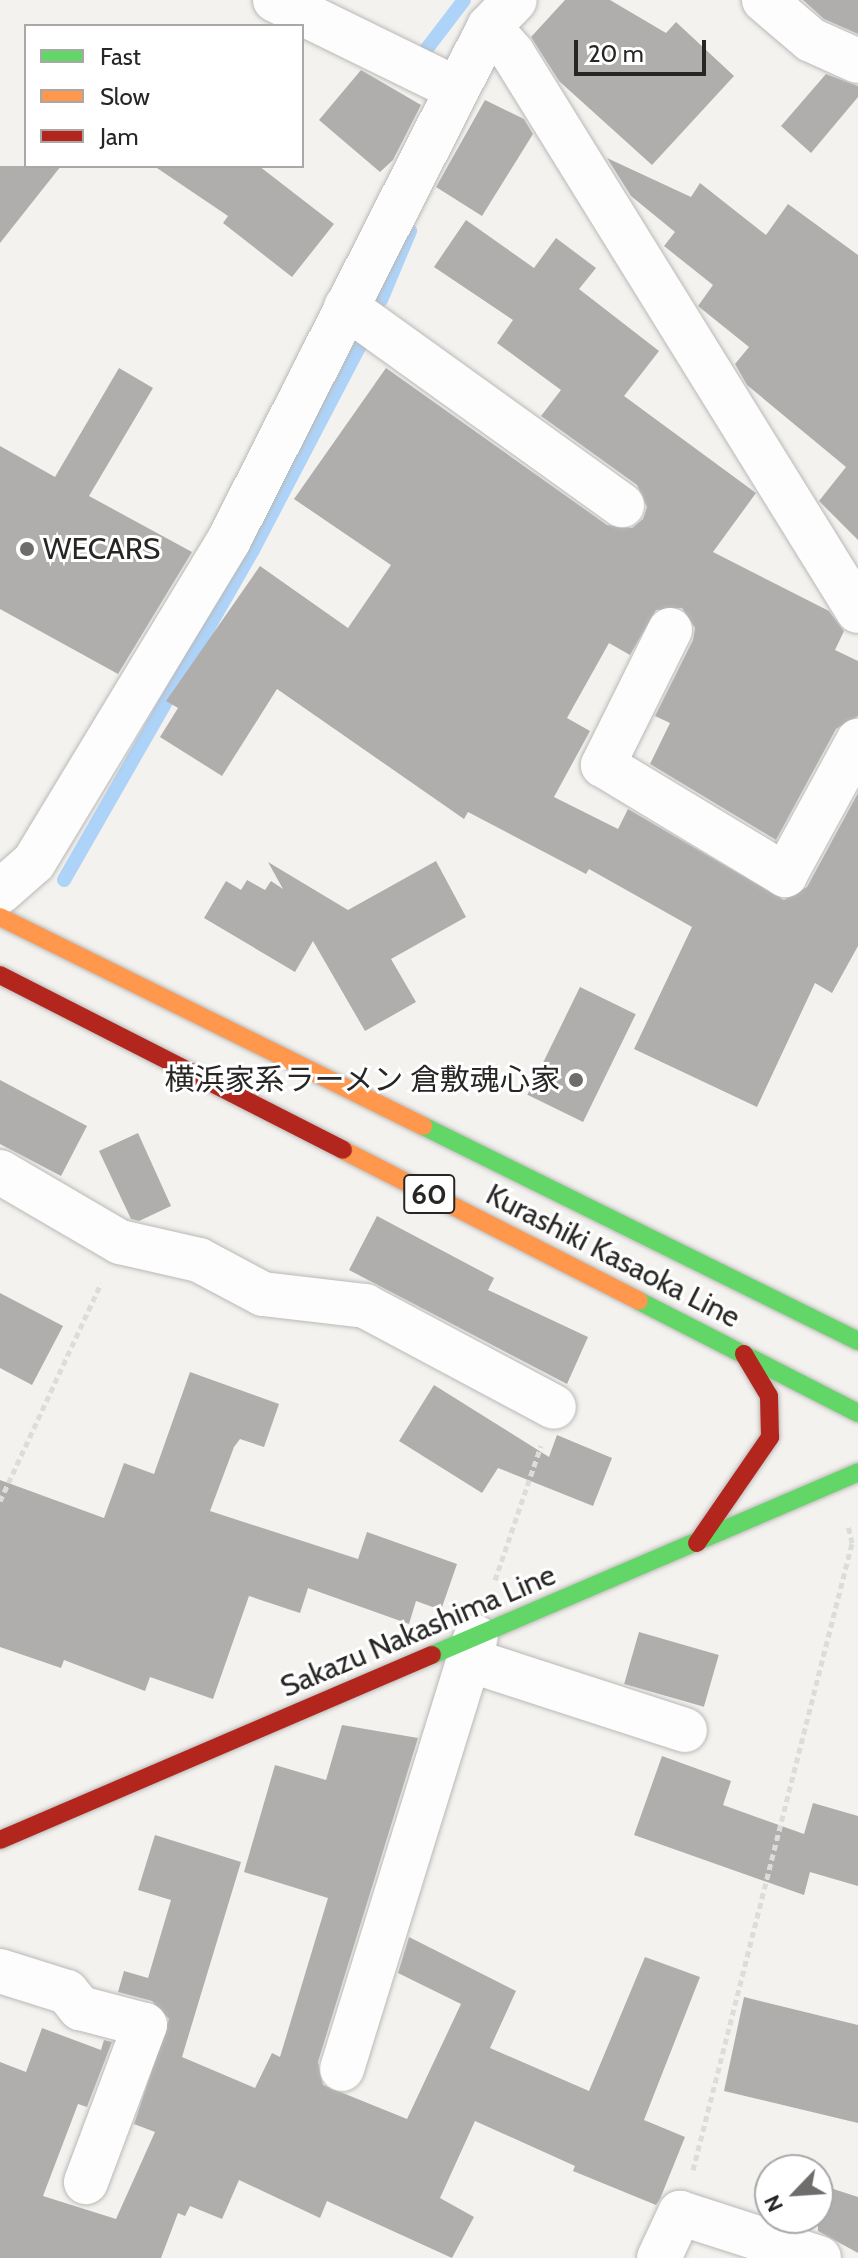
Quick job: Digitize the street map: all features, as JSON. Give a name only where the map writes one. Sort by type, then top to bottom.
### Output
[{"type":"main road","name":"Kurashiki Kasaoka Line","points":[[0,917],[858,1341]]},
{"type":"main road","name":"Kurashiki Kasaoka Line","points":[[0,975],[858,1413]]},
{"type":"main road","points":[[697,1543],[770,1437],[769,1396],[744,1354]]},
{"type":"main road","name":"Sakazu Nakashima Line","points":[[0,1840],[473,1648],[858,1472]]},
{"type":"street","points":[[275,0],[457,89]]},
{"type":"street","points":[[764,0],[811,40],[858,61]]},
{"type":"street","points":[[0,892],[34,862],[221,554],[457,89],[502,13]]},
{"type":"street","points":[[502,13],[521,67],[858,611]]},
{"type":"street","points":[[346,307],[622,505]]},
{"type":"street","points":[[670,630],[603,765],[785,875],[858,741]]},
{"type":"street","points":[[0,1172],[120,1242],[199,1260],[263,1294],[365,1306],[554,1407]]},
{"type":"street","points":[[342,2069],[473,1648],[685,1730]]},
{"type":"street","points":[[0,1971],[67,1992],[80,2008],[145,2025],[86,2182]]},
{"type":"street","points":[[659,2258],[680,2213],[819,2258]]},
{"type":"path","points":[[0,1501],[120,1242]]},
{"type":"path","points":[[473,1648],[554,1407]]},
{"type":"path","points":[[680,2213],[852,1543],[840,1480]]},
{"type":"building","points":[[565,0],[610,0],[666,33],[676,22],[734,76],[652,165],[559,81],[531,37]]},
{"type":"building","points":[[803,0],[858,0],[858,34],[824,19]]},
{"type":"building","points":[[361,70],[421,105],[393,160],[380,172],[319,120]]},
{"type":"building","points":[[826,74],[858,86],[858,97],[811,153],[781,126]]},
{"type":"building","points":[[485,100],[524,119],[533,134],[482,216],[436,187]]},
{"type":"building","points":[[607,158],[691,197],[700,183],[766,235],[788,204],[858,255],[858,540],[819,501],[846,467],[747,385],[735,364],[749,347],[698,306],[713,285],[664,246],[675,232],[631,196]]},
{"type":"building","points":[[0,166],[59,168],[0,243]]},
{"type":"building","points":[[157,168],[262,168],[334,224],[292,277],[223,223],[228,216]]},
{"type":"building","points":[[466,220],[534,268],[556,238],[596,268],[579,289],[659,351],[624,396],[756,493],[713,552],[829,611],[844,631],[835,650],[858,661],[858,716],[836,729],[776,840],[650,764],[670,723],[655,716],[693,640],[695,628],[682,608],[656,610],[630,655],[609,643],[567,718],[590,731],[554,797],[618,829],[628,809],[784,900],[807,887],[858,793],[858,946],[832,993],[815,983],[757,1107],[634,1049],[692,927],[589,869],[586,874],[468,812],[464,819],[277,689],[222,776],[160,737],[178,708],[166,701],[260,566],[348,628],[391,565],[294,499],[386,368],[607,525],[632,528],[643,519],[647,507],[637,485],[541,416],[561,390],[497,343],[513,320],[434,267]]},
{"type":"building","points":[[119,368],[153,388],[89,496],[192,552],[118,674],[0,609],[0,446],[55,477]]},
{"type":"building","points":[[436,861],[466,917],[391,959],[416,1002],[365,1031],[313,941],[295,972],[204,918],[226,881],[241,890],[247,880],[265,890],[271,881],[283,889],[268,862],[348,910]]},
{"type":"building","points":[[580,987],[636,1014],[583,1122],[527,1095]]},
{"type":"building","points":[[0,1080],[87,1126],[61,1176],[0,1144]]},
{"type":"building","points":[[138,1133],[171,1206],[139,1221],[131,1219],[99,1151]]},
{"type":"building","points":[[377,1216],[494,1278],[488,1290],[588,1337],[567,1384],[349,1270]]},
{"type":"building","points":[[0,1293],[63,1326],[32,1385],[0,1368]]},
{"type":"building","points":[[190,1372],[279,1404],[264,1447],[240,1439],[234,1447],[210,1511],[358,1559],[367,1532],[457,1564],[441,1610],[416,1601],[409,1624],[308,1588],[300,1613],[249,1596],[213,1699],[150,1677],[145,1691],[64,1660],[61,1668],[0,1647],[0,1480],[104,1518],[124,1463],[154,1474]]},
{"type":"building","points":[[434,1385],[549,1457],[557,1435],[612,1458],[593,1506],[498,1468],[482,1493],[399,1441]]},
{"type":"building","points":[[639,1632],[719,1655],[704,1707],[624,1684]]},
{"type":"building","points":[[342,1725],[418,1738],[318,2062],[323,2085],[407,2119],[461,2004],[398,1973],[409,1937],[516,1991],[490,2048],[589,2091],[645,1957],[700,1977],[644,2120],[685,2137],[660,2199],[656,2205],[573,2171],[575,2166],[475,2121],[440,2198],[474,2217],[452,2258],[327,2201],[320,2218],[239,2180],[222,2219],[190,2206],[185,2216],[178,2213],[161,2258],[0,2258],[0,2062],[26,2072],[42,2028],[101,2050],[104,2040],[112,2042],[87,2107],[78,2104],[43,2196],[116,2219],[155,2132],[134,2124],[169,2019],[152,2001],[118,1992],[124,1971],[148,1978],[171,1900],[138,1890],[155,1835],[241,1862],[182,2057],[255,2088],[272,2053],[280,2057],[328,1898],[244,1872],[275,1765],[326,1780]]},
{"type":"building","points":[[662,1756],[731,1781],[723,1805],[804,1834],[813,1803],[858,1816],[858,1886],[810,1872],[804,1895],[634,1835]]},
{"type":"building","points":[[744,1997],[858,2025],[858,2123],[724,2091]]},
{"type":"building","points":[[834,2189],[858,2197],[858,2253],[823,2234],[834,2234]]},
{"type":"waterway","points":[[422,55],[464,0]]},
{"type":"waterway","points":[[381,300],[410,231]]},
{"type":"waterway","points":[[64,880],[253,550],[364,338]]},
{"type":"traffic: fast","points":[[423,1126],[858,1341]]},
{"type":"traffic: fast","points":[[639,1301],[858,1413]]},
{"type":"traffic: fast","points":[[432,1655],[858,1472]]},
{"type":"traffic: slow","points":[[0,917],[423,1126]]},
{"type":"traffic: slow","points":[[343,1150],[639,1301]]},
{"type":"traffic: jam","points":[[0,975],[343,1150]]},
{"type":"traffic: jam","points":[[697,1543],[770,1437],[769,1396],[744,1354]]},
{"type":"traffic: jam","points":[[0,1840],[432,1655]]},
{"type":"place","name":"WECARS","points":[[27,549]]},
{"type":"place","name":"横浜家系ラーメン 倉敷魂心家","points":[[576,1080]]}]
